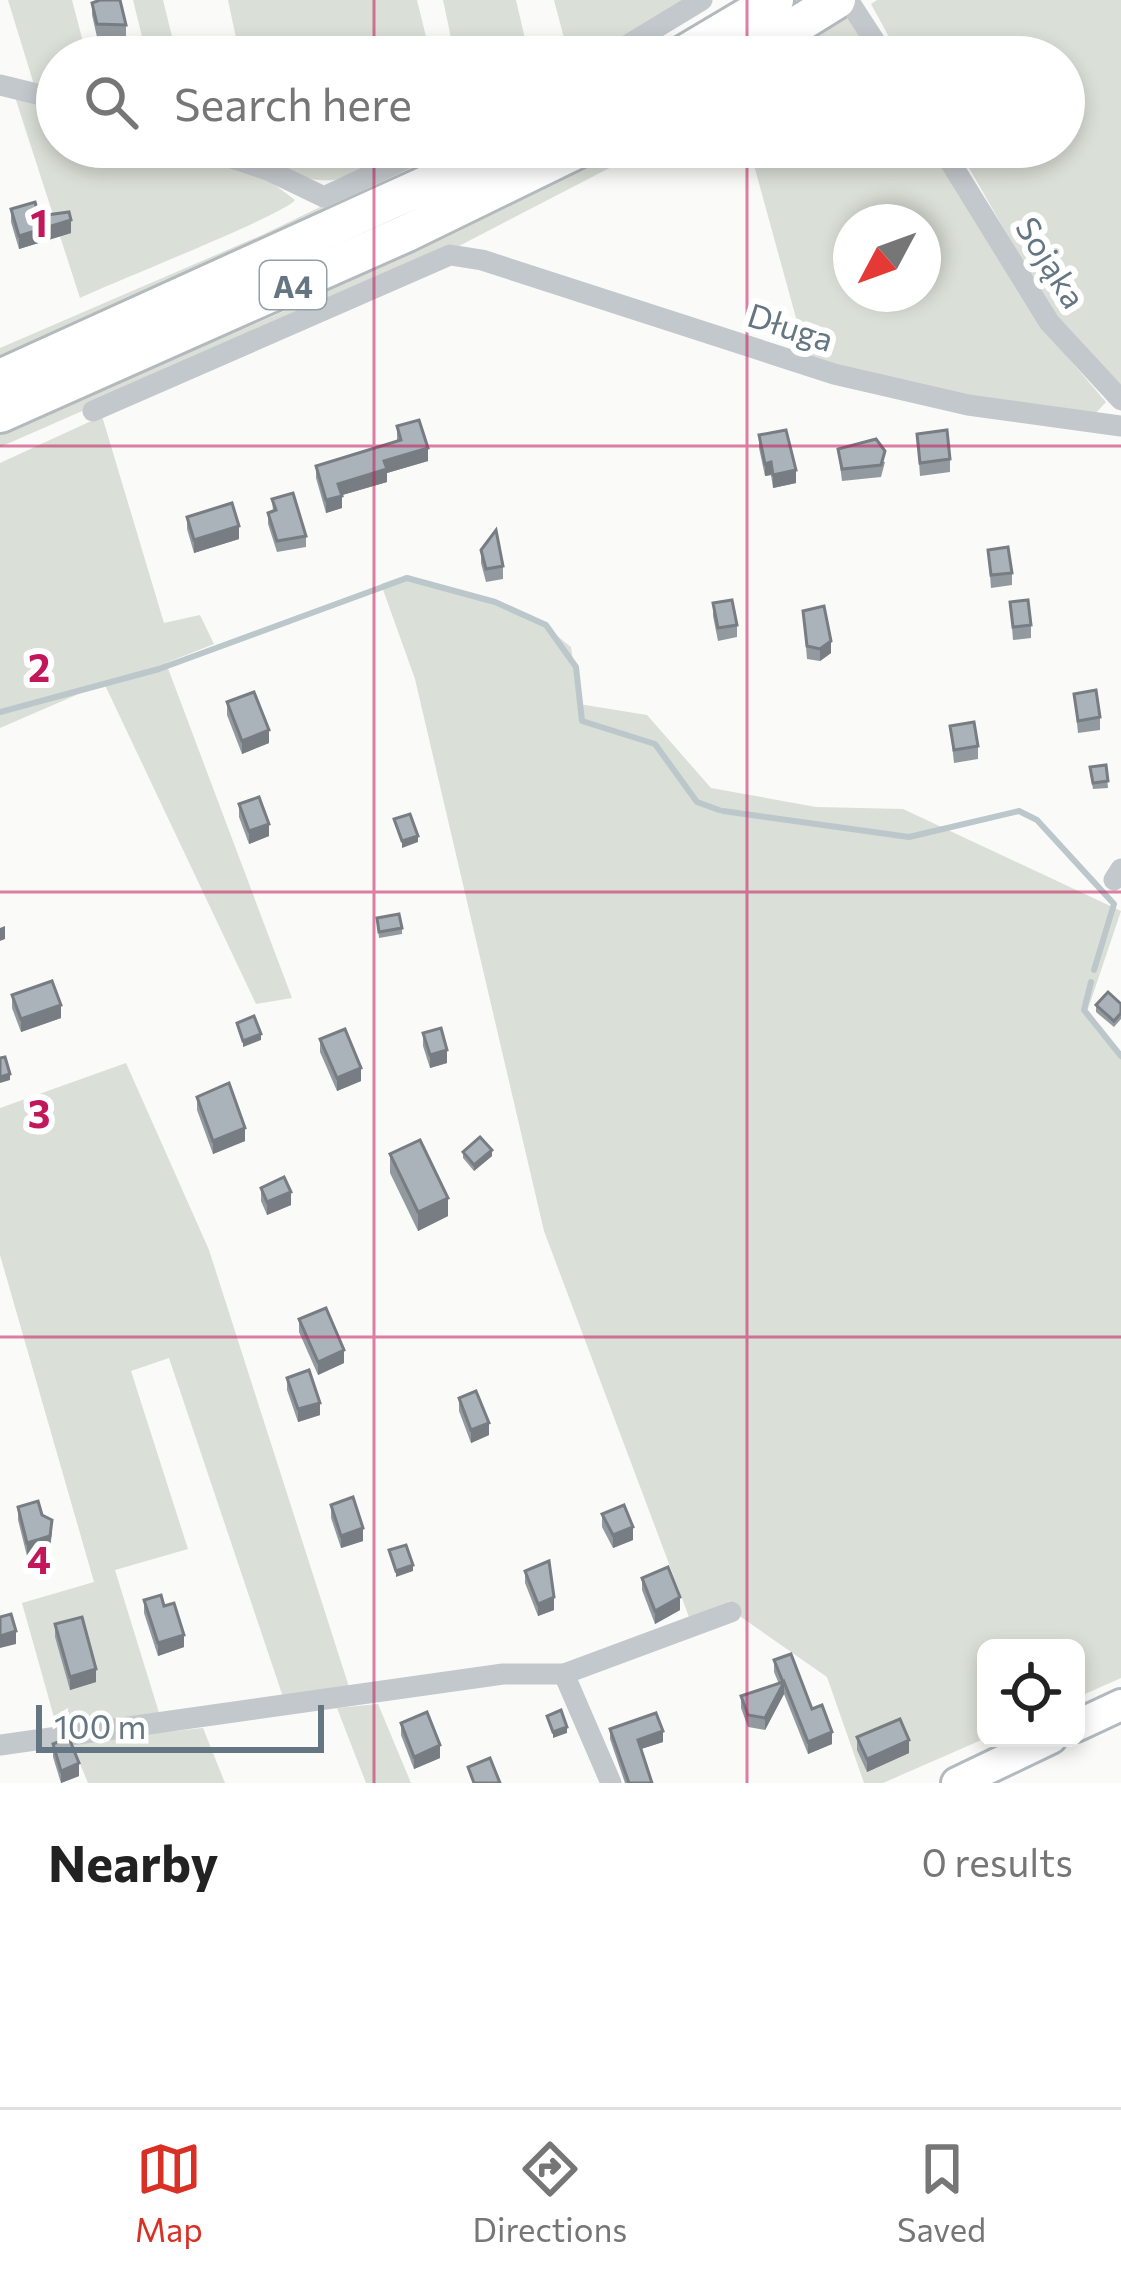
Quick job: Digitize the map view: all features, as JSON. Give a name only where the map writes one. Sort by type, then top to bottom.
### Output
[{"type":"highway","points":[[715,36],[776,0]]},
{"type":"highway","points":[[779,36],[837,0]]},
{"type":"highway","name":"A4","points":[[0,378],[462,168]]},
{"type":"highway","name":"A4","points":[[0,414],[368,252],[540,168]]},
{"type":"main road","points":[[1085,1722],[1121,1705]]},
{"type":"main road","points":[[957,1783],[1032,1747]]},
{"type":"street","points":[[643,36],[702,0]]},
{"type":"street","points":[[848,0],[872,36]]},
{"type":"street","points":[[0,85],[36,94]]},
{"type":"street","points":[[262,168],[324,197],[385,168]]},
{"type":"street","name":"Sojąka","points":[[954,168],[1049,322],[1120,399]]},
{"type":"street","name":"Długa","points":[[94,411],[450,255],[482,260],[834,374],[968,405],[1111,426]]},
{"type":"street","points":[[1111,426],[1120,399]]},
{"type":"street","points":[[0,1745],[503,1675],[564,1674],[731,1612]]},
{"type":"street","points":[[564,1674],[611,1783]]},
{"type":"shaded area","points":[[8,0],[72,0],[81,36],[36,36],[35,88]]},
{"type":"shaded area","points":[[133,0],[163,0],[172,36],[142,36]]},
{"type":"shaded area","points":[[228,0],[417,0],[426,36],[236,36]]},
{"type":"shaded area","points":[[443,0],[516,0],[524,36],[451,36]]},
{"type":"shaded area","points":[[554,0],[692,0],[631,36],[563,36]]},
{"type":"shaded area","points":[[877,0],[1121,0],[1121,391],[1059,325],[969,168],[1085,168],[1085,36],[889,36],[871,4]]},
{"type":"shaded area","points":[[846,16],[859,36],[814,36]]},
{"type":"shaded area","points":[[15,97],[36,102],[36,162]]},
{"type":"shaded area","points":[[38,168],[235,168],[267,179],[295,200],[231,233],[80,298]]},
{"type":"shaded area","points":[[278,168],[371,168],[325,180]]},
{"type":"shaded area","points":[[401,168],[412,168],[0,357],[0,348],[262,235]]},
{"type":"shaded area","points":[[581,168],[609,168],[459,246],[0,447],[0,435],[289,309]]},
{"type":"shaded area","points":[[755,168],[944,168],[1058,346],[1106,402],[1093,416],[910,385],[807,358]]},
{"type":"shaded area","points":[[102,416],[164,623],[200,615],[214,644],[166,663],[292,998],[256,1004],[104,683],[0,728],[0,463]]},
{"type":"shaded area","points":[[406,575],[536,619],[571,647],[579,704],[647,715],[711,788],[816,807],[903,809],[1121,911],[1086,1015],[1121,1052],[1121,1678],[1085,1694],[1085,1639],[977,1639],[977,1742],[883,1783],[864,1783],[827,1677],[741,1617],[730,1601],[689,1617],[544,1231],[415,679],[381,584]]},
{"type":"shaded area","points":[[126,1063],[209,1250],[350,1690],[284,1700],[169,1358],[131,1371],[188,1549],[115,1570],[160,1716],[57,1728],[22,1603],[94,1582],[0,1255],[0,1108]]},
{"type":"shaded area","points":[[378,1704],[411,1783],[366,1783],[337,1708]]},
{"type":"shaded area","points":[[203,1728],[225,1783],[88,1783],[71,1742]]},
{"type":"building","points":[[120,0],[126,25],[97,24],[92,3]]},
{"type":"building","points":[[35,202],[39,216],[69,212],[71,220],[19,236],[11,209]]},
{"type":"building","points":[[419,420],[428,448],[384,461],[387,469],[338,484],[342,496],[326,500],[316,466],[401,440],[397,426]]},
{"type":"building","points":[[786,430],[796,470],[773,475],[771,462],[765,464],[759,435]]},
{"type":"building","points":[[947,430],[950,459],[920,463],[917,434]]},
{"type":"building","points":[[876,439],[885,451],[881,465],[842,469],[838,449]]},
{"type":"building","points":[[293,493],[306,536],[277,541],[268,513],[276,510],[272,499]]},
{"type":"building","points":[[232,503],[239,526],[194,540],[187,517]]},
{"type":"building","points":[[496,530],[503,566],[486,569],[481,550]]},
{"type":"building","points":[[1008,547],[1012,573],[991,575],[988,550]]},
{"type":"building","points":[[732,600],[737,625],[718,628],[713,603]]},
{"type":"building","points":[[1028,600],[1031,625],[1013,627],[1010,602]]},
{"type":"building","points":[[824,606],[831,641],[820,649],[807,646],[803,611]]},
{"type":"building","points":[[1096,690],[1100,717],[1078,721],[1074,694]]},
{"type":"building","points":[[254,692],[269,730],[242,741],[227,702]]},
{"type":"building","points":[[974,722],[978,746],[954,750],[950,726]]},
{"type":"building","points":[[1106,765],[1108,781],[1093,783],[1090,767]]},
{"type":"building","points":[[259,797],[269,824],[249,831],[239,804]]},
{"type":"building","points":[[410,814],[418,836],[402,841],[394,819]]},
{"type":"building","points":[[399,914],[402,928],[379,932],[377,918]]},
{"type":"building","points":[[52,981],[61,1005],[21,1019],[12,995]]},
{"type":"building","points":[[1108,992],[1121,1004],[1114,1021],[1096,1005]]},
{"type":"building","points":[[254,1016],[261,1034],[243,1041],[237,1023]]},
{"type":"building","points":[[441,1028],[447,1050],[430,1055],[423,1033]]},
{"type":"building","points":[[345,1029],[361,1068],[337,1078],[320,1039]]},
{"type":"building","points":[[5,1057],[10,1074],[0,1077],[0,1058]]},
{"type":"building","points":[[229,1083],[245,1128],[213,1141],[197,1097]]},
{"type":"building","points":[[480,1137],[492,1150],[474,1165],[463,1152]]},
{"type":"building","points":[[420,1140],[448,1198],[418,1212],[390,1154]]},
{"type":"building","points":[[284,1177],[291,1192],[267,1202],[261,1188]]},
{"type":"building","points":[[326,1308],[344,1350],[318,1362],[299,1319]]},
{"type":"building","points":[[309,1370],[320,1403],[298,1409],[287,1378]]},
{"type":"building","points":[[476,1391],[489,1423],[471,1430],[459,1398]]},
{"type":"building","points":[[353,1497],[363,1528],[341,1536],[331,1505]]},
{"type":"building","points":[[38,1501],[42,1515],[52,1520],[50,1536],[27,1543],[18,1507]]},
{"type":"building","points":[[624,1505],[633,1527],[613,1535],[602,1514]]},
{"type":"building","points":[[406,1545],[413,1565],[396,1571],[389,1550]]},
{"type":"building","points":[[549,1561],[554,1597],[538,1604],[525,1571]]},
{"type":"building","points":[[668,1567],[680,1597],[655,1611],[642,1578]]},
{"type":"building","points":[[161,1595],[164,1606],[174,1603],[184,1635],[158,1643],[144,1600]]},
{"type":"building","points":[[11,1614],[16,1631],[0,1636],[0,1617]]},
{"type":"building","points":[[82,1617],[96,1669],[70,1677],[55,1624]]},
{"type":"building","points":[[791,1654],[812,1709],[822,1705],[832,1732],[808,1742],[784,1682],[765,1718],[748,1715],[741,1696],[783,1682],[774,1660]]},
{"type":"building","points":[[561,1710],[567,1727],[553,1732],[547,1716]]},
{"type":"building","points":[[427,1712],[440,1745],[414,1757],[401,1723]]},
{"type":"building","points":[[656,1713],[663,1731],[638,1740],[652,1783],[629,1783],[610,1729]]},
{"type":"building","points":[[900,1719],[909,1740],[867,1759],[857,1737]]},
{"type":"building","points":[[69,1738],[79,1763],[61,1771],[53,1744]]},
{"type":"building","points":[[490,1758],[500,1783],[474,1783],[468,1767]]},
{"type":"waterway","points":[[0,712],[159,669],[407,578],[495,602],[546,625],[576,667],[582,721],[655,744],[697,802],[719,810]]},
{"type":"waterway","points":[[723,811],[909,837],[1019,811],[1037,820],[1114,904],[1094,970]]},
{"type":"waterway","points":[[1091,982],[1084,1010],[1121,1056]]}]
